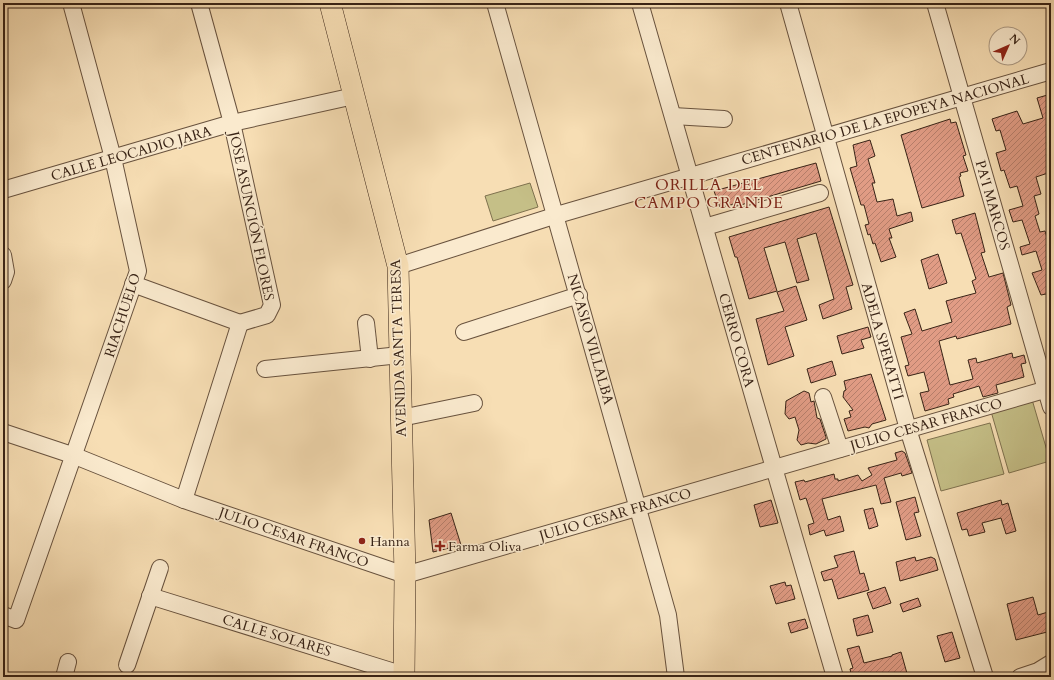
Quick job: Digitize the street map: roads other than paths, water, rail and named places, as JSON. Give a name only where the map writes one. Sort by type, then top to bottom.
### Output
[{"type":"main road","name":"AVENIDA SANTA TERESA","points":[[330,3],[398,266],[405,575],[404,676]]},
{"type":"street","name":"RIACHUELO","points":[[10,618],[75,456],[138,271],[113,158],[71,3]]},
{"type":"street","name":"JOSE ASUNCIÓN FLORES","points":[[200,3],[232,124],[272,305],[267,315],[240,323]]},
{"type":"street","name":"NICASIO VILLALBA","points":[[495,3],[579,295],[668,615],[676,677]]},
{"type":"street","name":"CERRO CORA","points":[[640,3],[691,175],[773,469],[835,677]]},
{"type":"street","name":"ADELA SPERATTI","points":[[788,3],[908,429],[985,677]]},
{"type":"street","name":"PA'I MARCOS","points":[[935,3],[1048,388],[1051,407]]},
{"type":"street","name":"CENTENARIO DE LA EPOPEYA NACIONAL","points":[[398,266],[556,215],[826,135],[1051,71]]},
{"type":"street","name":"CALLE LEOCADIO JARA","points":[[3,190],[232,124],[354,96]]},
{"type":"street","points":[[673,116],[724,119]]},
{"type":"street","points":[[705,227],[820,193]]},
{"type":"street","points":[[3,255],[6,272],[3,281]]},
{"type":"street","points":[[134,284],[240,323],[184,500]]},
{"type":"street","points":[[464,332],[579,295]]},
{"type":"street","points":[[366,323],[370,359]]},
{"type":"street","points":[[265,369],[400,356]]},
{"type":"street","name":"JULIO CESAR FRANCO","points":[[3,432],[75,456],[184,500],[405,575],[1048,388]]},
{"type":"street","points":[[822,397],[840,449]]},
{"type":"street","points":[[401,418],[474,403]]},
{"type":"street","points":[[127,665],[160,568]]},
{"type":"street","name":"CALLE SOLARES","points":[[150,596],[404,676]]},
{"type":"street","points":[[1020,677],[1038,671],[1051,663]]},
{"type":"place","name":"Hanna","points":[[362,541]]},
{"type":"place","name":"Farma Oliva","points":[[440,546]]},
{"type":"district","name":"ORILLA DEL CAMPO GRANDE","points":[[709,193]]}]
